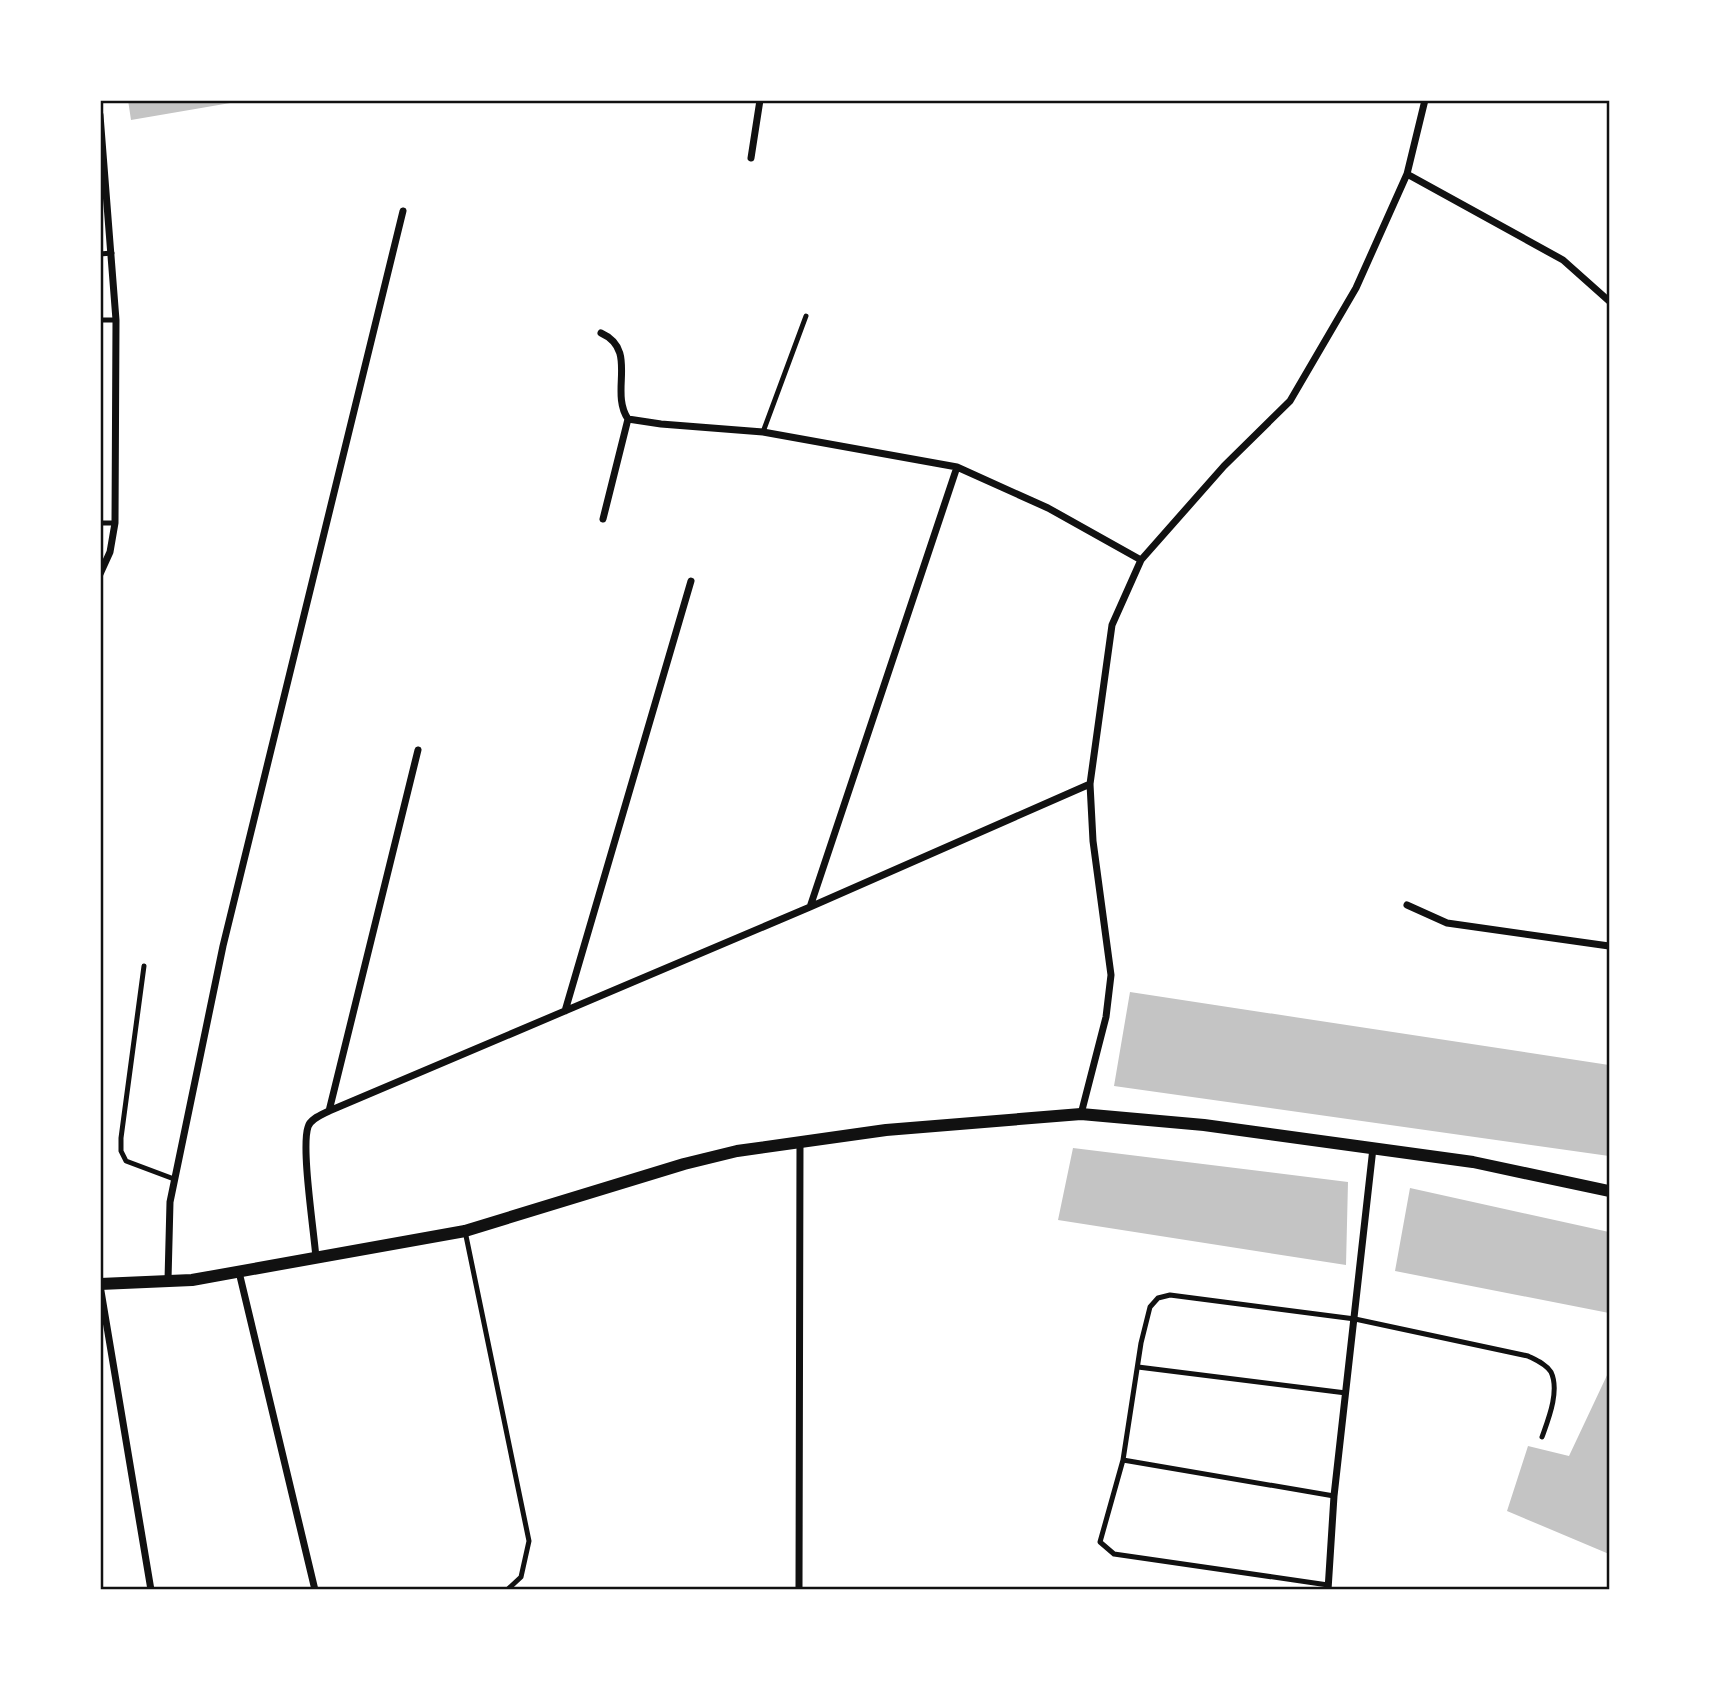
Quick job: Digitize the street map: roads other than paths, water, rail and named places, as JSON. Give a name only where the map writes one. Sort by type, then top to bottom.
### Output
[{"type":"street","points":[[751,158],[760,100]]},
{"type":"street","points":[[1081,1114],[1106,1017],[1111,975],[1093,841],[1090,784],[1112,625],[1141,560],[1224,466],[1290,401],[1356,288],[1406,174],[1425,100]]},
{"type":"street","points":[[100,114],[116,320],[115,523],[110,552],[100,574]]},
{"type":"street","points":[[1406,174],[1563,260],[1609,301]]},
{"type":"street","points":[[168,1280],[170,1202],[223,946],[403,211]]},
{"type":"street","points":[[601,333],[612,338],[621,354],[623,408],[628,419],[603,519]]},
{"type":"street","points":[[628,419],[764,432],[957,467],[1048,508],[1141,560]]},
{"type":"street","points":[[810,907],[957,467]]},
{"type":"street","points":[[565,1011],[691,581]]},
{"type":"street","points":[[328,1111],[418,750]]},
{"type":"street","points":[[316,1258],[307,1158],[307,1128],[312,1120],[1090,784]]},
{"type":"street","points":[[1406,905],[1447,923],[1609,946]]},
{"type":"street","points":[[151,1590],[100,1285],[192,1280],[465,1231],[684,1164],[737,1151],[886,1130],[1081,1114],[1204,1125],[1473,1162],[1609,1191]]},
{"type":"street","points":[[799,1590],[800,1142]]},
{"type":"street","points":[[1328,1588],[1334,1496],[1373,1148]]},
{"type":"street","points":[[239,1272],[315,1590]]},
{"type":"lane","points":[[100,254],[112,253]]},
{"type":"lane","points":[[764,432],[806,316]]},
{"type":"lane","points":[[100,320],[116,320]]},
{"type":"lane","points":[[100,523],[115,523]]},
{"type":"lane","points":[[144,966],[121,1151],[126,1161],[174,1179]]},
{"type":"lane","points":[[465,1231],[529,1541],[521,1577],[507,1590]]},
{"type":"lane","points":[[1328,1588],[1114,1554],[1100,1542],[1123,1460],[1150,1307],[1158,1298],[1170,1295],[1355,1319],[1528,1356],[1542,1363],[1551,1373],[1553,1389],[1549,1417],[1542,1437]]},
{"type":"lane","points":[[1138,1367],[1346,1393]]},
{"type":"lane","points":[[1123,1460],[1334,1496]]}]
